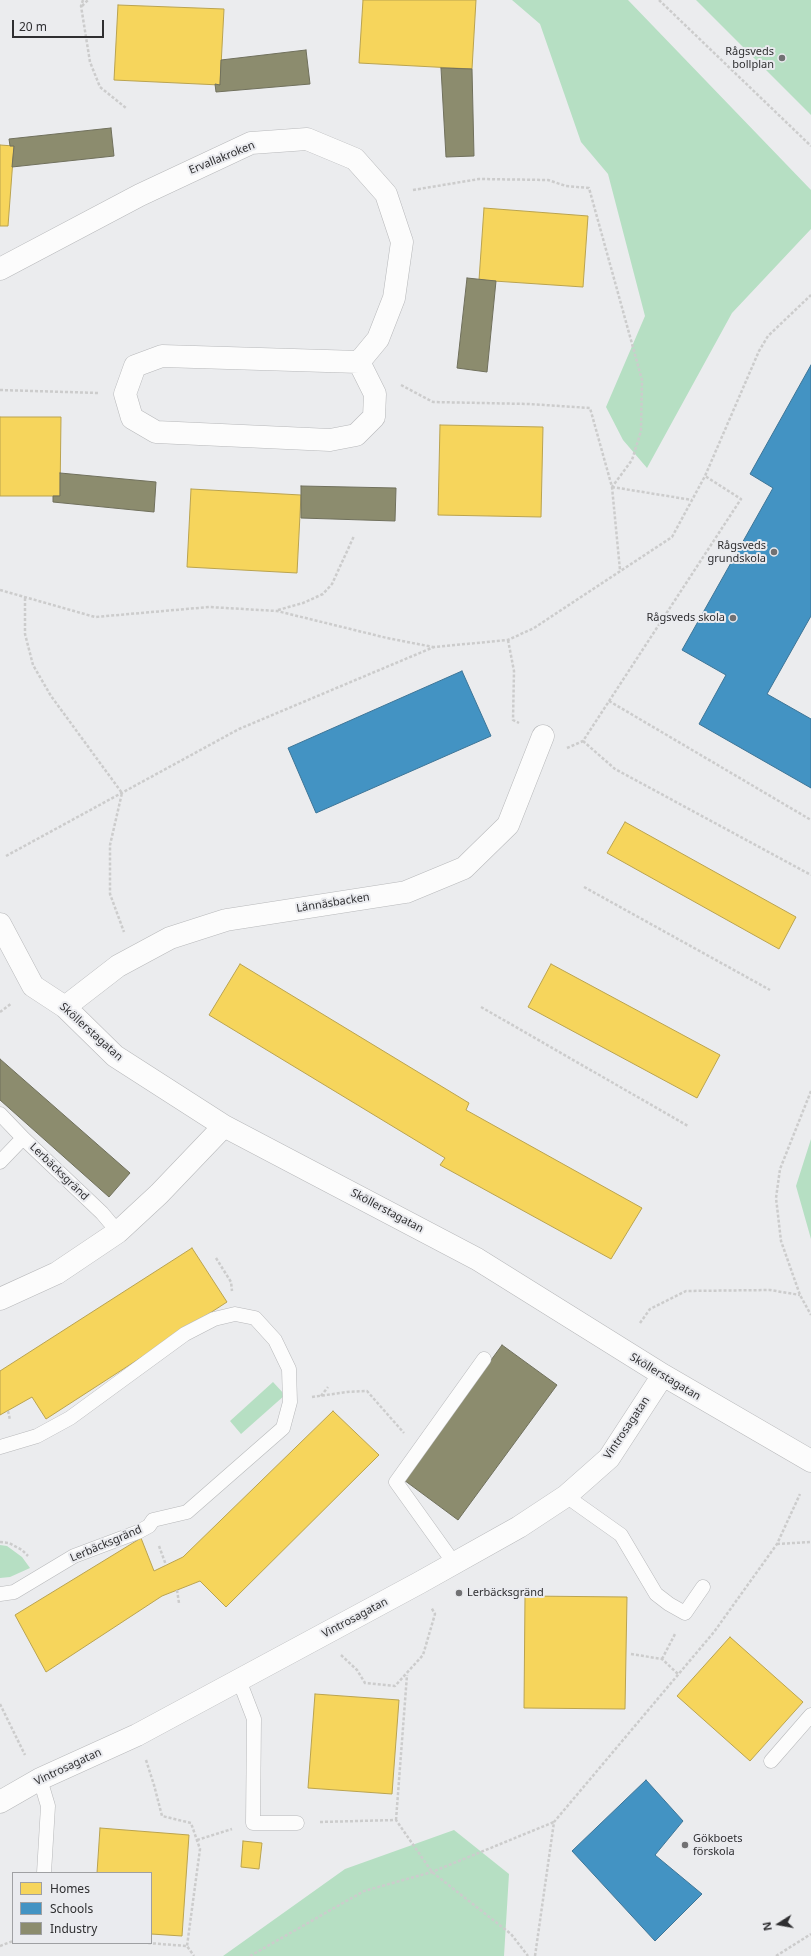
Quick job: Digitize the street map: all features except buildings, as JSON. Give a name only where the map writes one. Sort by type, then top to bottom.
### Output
[{"type":"street","name":"Ervallakroken","points":[[0,269],[140,195],[252,143],[307,139],[355,159],[386,194],[402,242],[394,298],[378,339],[359,362]]},
{"type":"street","points":[[162,356],[359,362],[375,394],[374,417],[356,435],[330,440],[156,432],[132,418],[125,394],[135,366],[162,356]]},
{"type":"street","name":"Lännäsbacken","points":[[65,1007],[118,966],[170,938],[226,920],[406,892],[464,868],[508,825],[543,736]]},
{"type":"street","name":"Sköllerstagatan","points":[[0,924],[33,986],[65,1007],[115,1056],[224,1126],[477,1259],[663,1375],[811,1461]]},
{"type":"street","points":[[0,1299],[57,1273],[118,1232],[159,1194],[224,1126]]},
{"type":"street","name":"Vintrosagatan","points":[[0,1802],[40,1779],[137,1735],[419,1583],[519,1527],[566,1496],[609,1458],[663,1375]]},
{"type":"lane","points":[[0,1114],[23,1138]]},
{"type":"lane","name":"Lerbäcksgränd","points":[[0,1162],[23,1138],[102,1214],[118,1232]]},
{"type":"lane","name":"Lerbäcksgränd","points":[[0,1447],[37,1436],[70,1418],[185,1334],[214,1319],[235,1314],[255,1318],[276,1340],[289,1369],[290,1402],[283,1428],[191,1509],[187,1512],[153,1520],[149,1526],[138,1532],[74,1556],[14,1592],[0,1594]]},
{"type":"lane","points":[[454,1563],[396,1482],[484,1359]]},
{"type":"lane","points":[[566,1496],[621,1535],[656,1594],[669,1604],[686,1613],[703,1587]]},
{"type":"lane","points":[[239,1680],[254,1719],[253,1823],[297,1823]]},
{"type":"lane","points":[[771,1761],[811,1715]]},
{"type":"lane","points":[[40,1779],[48,1806],[44,1872]]},
{"type":"path","points":[[83,0],[81,6],[90,62],[100,87],[126,108]]},
{"type":"path","points":[[81,6],[88,0]]},
{"type":"path","points":[[659,0],[811,146]]},
{"type":"path","points":[[386,194],[479,179],[548,180],[566,186],[589,188],[642,380],[641,431],[632,460],[612,487]]},
{"type":"path","points":[[0,590],[95,617],[208,607],[277,611],[388,638],[434,647],[508,640],[534,628],[672,537],[705,476],[759,351],[768,336],[811,295]]},
{"type":"path","points":[[399,384],[433,402],[528,404],[590,408],[612,487],[620,570]]},
{"type":"path","points":[[0,390],[125,394]]},
{"type":"path","points":[[508,640],[514,671],[513,720],[565,749],[583,741],[741,499],[705,476]]},
{"type":"path","points":[[612,487],[692,500]]},
{"type":"path","points":[[277,611],[303,603],[323,594],[332,584],[354,536]]},
{"type":"path","points":[[25,598],[25,634],[33,665],[51,696],[122,793],[110,845],[110,894],[126,936]]},
{"type":"path","points":[[6,856],[239,729],[434,647]]},
{"type":"path","points":[[609,701],[811,820]]},
{"type":"path","points":[[583,741],[615,769],[811,875]]},
{"type":"path","points":[[584,887],[770,990]]},
{"type":"path","points":[[481,1007],[688,1126]]},
{"type":"path","points":[[811,1091],[780,1169],[776,1198],[781,1241],[800,1295],[811,1315]]},
{"type":"path","points":[[216,1258],[231,1282]]},
{"type":"path","points":[[640,1323],[650,1309],[686,1291],[770,1290],[800,1295]]},
{"type":"path","points":[[321,1396],[328,1387]]},
{"type":"path","points":[[312,1398],[347,1392],[367,1391],[403,1432]]},
{"type":"path","points":[[8,1411],[10,1417]]},
{"type":"path","points":[[250,1956],[364,1891],[432,1872],[554,1822],[714,1632],[777,1544],[800,1494]]},
{"type":"path","points":[[0,1542],[10,1543],[22,1550],[31,1560]]},
{"type":"path","points":[[777,1544],[811,1542]]},
{"type":"path","points":[[160,1547],[166,1565]]},
{"type":"path","points":[[338,1653],[357,1670],[365,1683],[395,1686],[423,1655],[435,1614],[419,1583]]},
{"type":"path","points":[[177,1590],[179,1603]]},
{"type":"path","points":[[662,1659],[686,1613]]},
{"type":"path","points":[[631,1654],[662,1659],[678,1674]]},
{"type":"path","points":[[407,1674],[396,1820],[432,1872],[511,1934],[528,1956]]},
{"type":"path","points":[[0,1704],[26,1757]]},
{"type":"path","points":[[137,1735],[154,1785],[162,1816],[191,1823],[200,1849],[187,1946],[194,1956]]},
{"type":"path","points":[[297,1823],[396,1820]]},
{"type":"path","points":[[535,1956],[554,1822]]},
{"type":"path","points":[[197,1840],[253,1823]]},
{"type":"path","points":[[776,1956],[811,1934]]},
{"type":"path","points":[[0,1946],[12,1941]]},
{"type":"path","points":[[152,1943],[187,1946]]},
{"type":"green space","points":[[512,0],[628,0],[811,190],[811,229],[732,313],[647,468],[623,440],[606,407],[645,316],[608,174],[581,142],[540,24]]},
{"type":"green space","name":"Rågsveds bollplan","points":[[696,0],[811,0],[811,115]]},
{"type":"green space","points":[[811,1139],[811,1239],[796,1186]]},
{"type":"green space","points":[[273,1382],[285,1395],[241,1434],[230,1421]]},
{"type":"green space","points":[[0,1545],[7,1546],[22,1557],[30,1568],[10,1577],[0,1578]]},
{"type":"green space","points":[[454,1830],[509,1874],[504,1956],[223,1956],[345,1869]]},
{"type":"place","name":"Rågsveds bollplan","points":[[782,58]]},
{"type":"place","name":"Rågsveds grundskola","points":[[774,552]]},
{"type":"place","name":"Rågsveds skola","points":[[733,618]]},
{"type":"place","name":"Lerbäcksgränd","points":[[459,1593]]},
{"type":"place","name":"Gökboets förskola","points":[[685,1845]]}]
